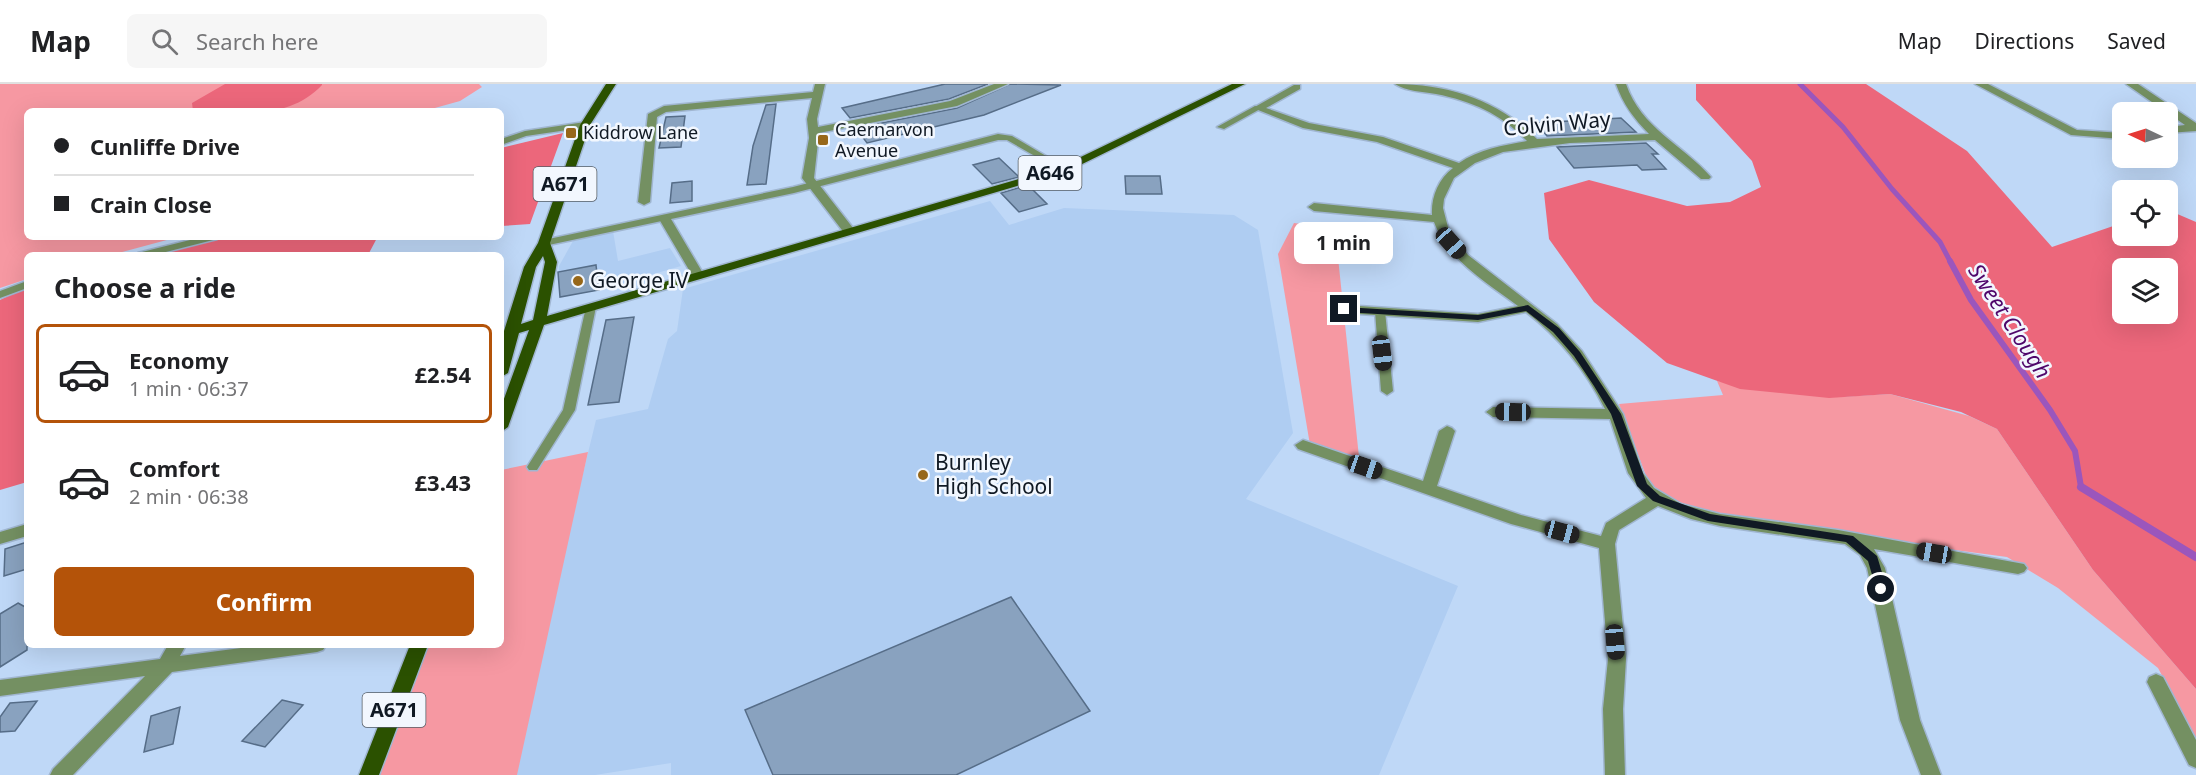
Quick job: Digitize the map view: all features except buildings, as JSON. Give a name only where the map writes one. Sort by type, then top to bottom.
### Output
[{"type":"main road","name":"A671","points":[[504,360],[530,267],[544,243],[585,125],[611,84]]},
{"type":"main road","name":"A646","points":[[511,331],[1064,170],[1240,84]]},
{"type":"main road","name":"A671","points":[[504,420],[539,322],[551,262],[544,243]]},
{"type":"main road","name":"A671","points":[[369,775],[418,648]]},
{"type":"street","points":[[813,131],[953,104],[1003,84]]},
{"type":"street","points":[[1400,84],[1439,91],[1489,106],[1507,115],[1534,142]]},
{"type":"street","points":[[1621,84],[1629,105],[1660,137],[1705,177]]},
{"type":"street","points":[[1980,84],[2075,133],[2112,135]]},
{"type":"street","points":[[2132,84],[2195,127]]},
{"type":"street","points":[[1258,108],[1297,87]]},
{"type":"street","points":[[644,202],[652,116],[664,109],[818,89],[812,119],[813,131],[808,178],[849,231]]},
{"type":"street","points":[[1258,108],[1307,126],[1379,139],[1459,167]]},
{"type":"street","points":[[2178,129],[2195,127]]},
{"type":"street","name":"Colvin Way","points":[[1437,219],[1439,194],[1449,177],[1459,167],[1477,157],[1500,149],[1534,142],[1660,137]]},
{"type":"street","points":[[1314,207],[1406,218],[1437,219],[1451,243],[1464,258],[1556,330],[1577,354],[1616,414],[1636,473],[1643,486],[1657,499],[1708,517],[1844,537],[2018,568]]},
{"type":"street","points":[[665,219],[698,275]]},
{"type":"street","points":[[1344,309],[1478,318],[1528,308]]},
{"type":"street","points":[[1492,412],[1616,414]]},
{"type":"street","points":[[1428,489],[1447,431]]},
{"type":"street","points":[[1303,445],[1517,520],[1607,544]]},
{"type":"street","points":[[1615,775],[1613,709],[1617,658],[1607,544],[1612,526],[1657,499]]},
{"type":"street","points":[[0,538],[24,531]]},
{"type":"street","points":[[1844,537],[1867,551],[1876,567],[1910,720],[1930,775]]},
{"type":"street","points":[[60,775],[166,666],[175,648]]},
{"type":"street","points":[[0,688],[295,648]]},
{"type":"street","points":[[2156,682],[2196,759]]},
{"type":"lane","points":[[1221,127],[1258,108]]},
{"type":"lane","points":[[504,141],[525,134],[585,125]]},
{"type":"lane","points":[[544,243],[665,219],[998,137],[1009,138],[1064,170]]},
{"type":"lane","points":[[154,252],[202,240]]},
{"type":"lane","points":[[0,295],[24,285]]},
{"type":"lane","points":[[533,467],[569,410],[591,307]]},
{"type":"lane","points":[[1380,311],[1387,391]]},
{"type":"shaded area","points":[[0,84],[479,84],[482,87],[460,101],[435,108],[24,108],[24,240],[167,240],[122,252],[24,252],[24,280],[0,288]]},
{"type":"shaded area","points":[[225,84],[322,84],[308,97],[294,105],[282,108],[193,108],[192,103]]},
{"type":"shaded area","points":[[1696,84],[1866,84],[1967,151],[2052,247],[2112,226],[2112,246],[2178,246],[2178,214],[2196,222],[2196,689],[2093,570],[1997,429],[1961,412],[1890,394],[1829,398],[1740,389],[1667,363],[1594,302],[1549,239],[1544,193],[1589,180],[1687,206],[1730,202],[1761,187],[1752,161],[1696,100]]},
{"type":"shaded area","points":[[563,133],[530,224],[504,226],[504,147]]},
{"type":"shaded area","name":"Burnley High School","points":[[990,201],[1009,225],[1064,208],[1234,215],[1258,230],[1293,433],[1246,499],[1458,586],[1379,775],[671,775],[671,763],[595,775],[510,775],[596,420],[648,409],[668,339],[677,331],[683,289]]},
{"type":"shaded area","points":[[1294,223],[1335,229],[1359,457],[1310,445],[1278,254]]},
{"type":"shaded area","points":[[613,231],[618,261],[670,248],[681,266],[599,290],[560,297],[559,266],[573,241]]},
{"type":"shaded area","points":[[204,240],[376,240],[370,252],[158,252]]},
{"type":"shaded area","points":[[24,288],[24,483],[0,490],[0,300]]},
{"type":"shaded area","points":[[1717,381],[1839,397],[1890,394],[1969,416],[1997,429],[2093,570],[2196,689],[2196,739],[2158,668],[2058,588],[2007,557],[1708,517],[1657,499],[1662,494],[1648,481],[1619,404],[1723,395]]},
{"type":"shaded area","points":[[588,452],[517,775],[369,775],[418,648],[504,648],[504,469]]},
{"type":"waterway","name":"Sweet Clough","points":[[1800,84],[1843,127],[1892,189],[1940,242],[1951,263]]},
{"type":"waterway","name":"Sweet Clough","points":[[1950,261],[1971,300],[2050,410],[2075,451],[2081,487]]},
{"type":"waterway","name":"Sweet Clough","points":[[2081,487],[2196,557]]},
{"type":"place","name":"Kiddrow Lane","points":[[571,133]]},
{"type":"place","name":"Caernarvon Avenue","points":[[823,140]]},
{"type":"place","name":"George IV","points":[[578,281]]},
{"type":"place","name":"Burnley High School","points":[[923,475]]},
{"type":"route","points":[[1344,309],[1478,318],[1528,308],[1556,330],[1577,354],[1599,386],[1616,414],[1636,473],[1643,486],[1657,499],[1708,517],[1850,538],[1867,551],[1873,559],[1881,589]]}]
